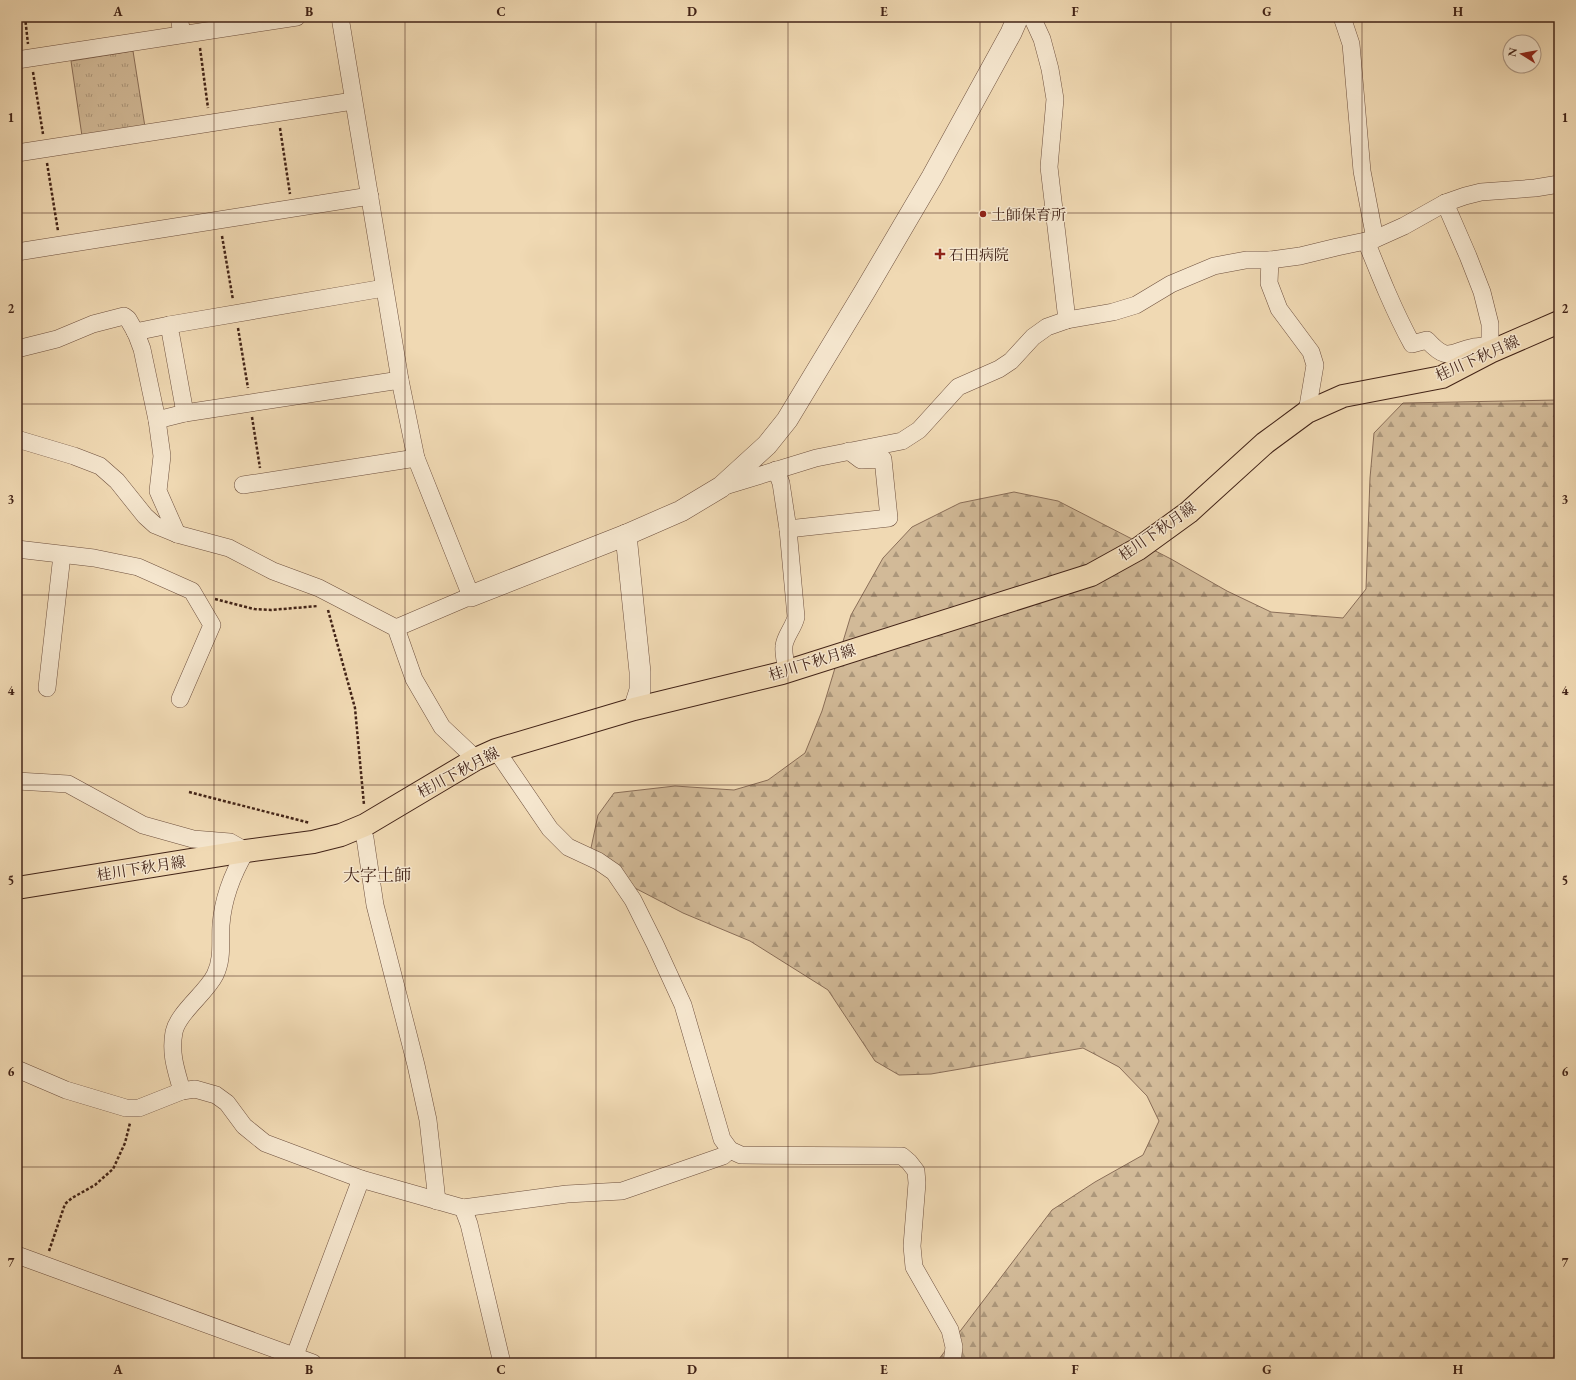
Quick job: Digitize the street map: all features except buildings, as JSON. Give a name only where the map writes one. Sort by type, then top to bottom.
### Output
[{"type":"main road","name":"桂川下秋月線","points":[[17,888],[341,835],[363,825],[476,759],[496,750],[634,709],[787,671],[1091,575],[1138,549],[1189,512],[1265,443],[1307,412],[1343,396],[1442,377],[1490,349],[1559,322]]},
{"type":"street","points":[[179,17],[190,33]]},
{"type":"street","points":[[340,17],[384,288],[400,380],[416,458],[471,596]]},
{"type":"street","points":[[17,439],[74,456],[100,466],[117,481],[145,516],[155,525],[178,534],[229,548],[273,570],[319,588],[329,601],[396,628],[471,596],[626,535],[682,511],[721,487],[767,445],[787,420],[932,177],[1011,33],[1018,17]]},
{"type":"street","points":[[1032,17],[1042,39],[1050,69],[1055,99],[1049,167],[1067,320]]},
{"type":"street","points":[[1342,17],[1351,44],[1362,171],[1371,240],[1378,273],[1412,344],[1427,340],[1436,350],[1445,354],[1456,354],[1474,347],[1490,349],[1490,324],[1482,292],[1445,203]]},
{"type":"street","points":[[24,59],[291,18]]},
{"type":"street","points":[[17,153],[353,101]]},
{"type":"street","points":[[721,487],[816,458],[902,441],[919,430],[958,387],[999,369],[1011,361],[1033,337],[1047,327],[1067,320],[1113,312],[1136,305],[1171,284],[1214,266],[1246,260],[1270,260],[1300,256],[1371,240],[1404,226],[1445,203],[1464,196],[1481,192],[1535,188],[1559,184]]},
{"type":"street","points":[[17,252],[370,196]]},
{"type":"street","points":[[1270,260],[1269,284],[1279,309],[1311,352],[1315,365],[1307,412]]},
{"type":"street","points":[[135,332],[384,288]]},
{"type":"street","points":[[17,349],[57,339],[94,324],[124,316],[128,319],[142,349],[157,420],[162,456],[158,491],[178,534]]},
{"type":"street","points":[[169,325],[186,413]]},
{"type":"street","points":[[157,420],[186,413],[400,380]]},
{"type":"street","points":[[788,529],[889,518],[883,459],[861,460],[849,451]]},
{"type":"street","points":[[243,485],[416,458]]},
{"type":"street","points":[[776,470],[781,483],[788,529],[796,617],[794,625],[786,638],[784,646],[787,671]]},
{"type":"street","points":[[626,535],[640,672],[640,690],[634,709]]},
{"type":"street","points":[[17,549],[94,558],[138,567],[192,591],[212,625],[180,699]]},
{"type":"street","points":[[47,688],[62,555]]},
{"type":"street","points":[[396,628],[414,679],[442,727],[476,759]]},
{"type":"street","points":[[496,750],[550,830],[568,847],[598,861],[614,872],[633,900],[655,944],[682,1005],[722,1139],[730,1150],[741,1155],[902,1156],[916,1171],[917,1183],[912,1246],[914,1267],[950,1330],[954,1347],[952,1363]]},
{"type":"street","points":[[17,781],[68,784],[142,825],[192,838],[230,842],[246,851],[238,864],[229,885],[221,924],[222,946],[220,963],[214,976],[179,1020],[175,1030],[172,1056],[182,1091]]},
{"type":"street","points":[[363,825],[375,904],[416,1065],[428,1120],[437,1201]]},
{"type":"street","points":[[17,1069],[66,1090],[126,1108],[139,1108],[182,1091],[195,1089],[216,1095],[227,1103],[244,1126],[265,1143],[361,1179],[463,1208],[568,1194],[622,1191],[723,1156],[730,1150]]},
{"type":"street","points":[[294,1360],[361,1179]]},
{"type":"street","points":[[463,1208],[469,1224],[502,1363]]},
{"type":"street","points":[[17,1255],[294,1360],[313,1363]]},
{"type":"path","points":[[25,17],[24,59],[45,148],[60,246]]},
{"type":"path","points":[[190,33],[210,123]]},
{"type":"path","points":[[278,112],[292,208]]},
{"type":"path","points":[[220,220],[262,482]]},
{"type":"path","points":[[192,591],[254,609],[271,610],[315,606],[329,601],[355,708],[363,800],[363,825]]},
{"type":"path","points":[[189,792],[318,825],[323,839]]},
{"type":"path","points":[[44,1265],[66,1204],[72,1198],[95,1185],[113,1169],[125,1143],[134,1108]]},
{"type":"green space","points":[[133,51],[145,127],[82,136],[71,61]]},
{"type":"green space","points":[[1559,400],[1559,1363],[936,1363],[1052,1210],[1095,1182],[1143,1155],[1159,1121],[1147,1096],[1119,1067],[1083,1048],[931,1074],[899,1075],[875,1061],[828,990],[750,941],[683,913],[608,874],[591,848],[598,815],[614,793],[675,786],[734,790],[768,780],[805,753],[822,711],[851,615],[883,558],[912,527],[960,503],[1014,492],[1058,501],[1171,559],[1227,591],[1271,612],[1343,618],[1366,589],[1370,478],[1374,433],[1403,403]]},
{"type":"place","name":"土師保育所","points":[[983,214]]},
{"type":"place","name":"石田病院","points":[[940,254]]},
{"type":"district","name":"大字土師","points":[[377,875]]}]
